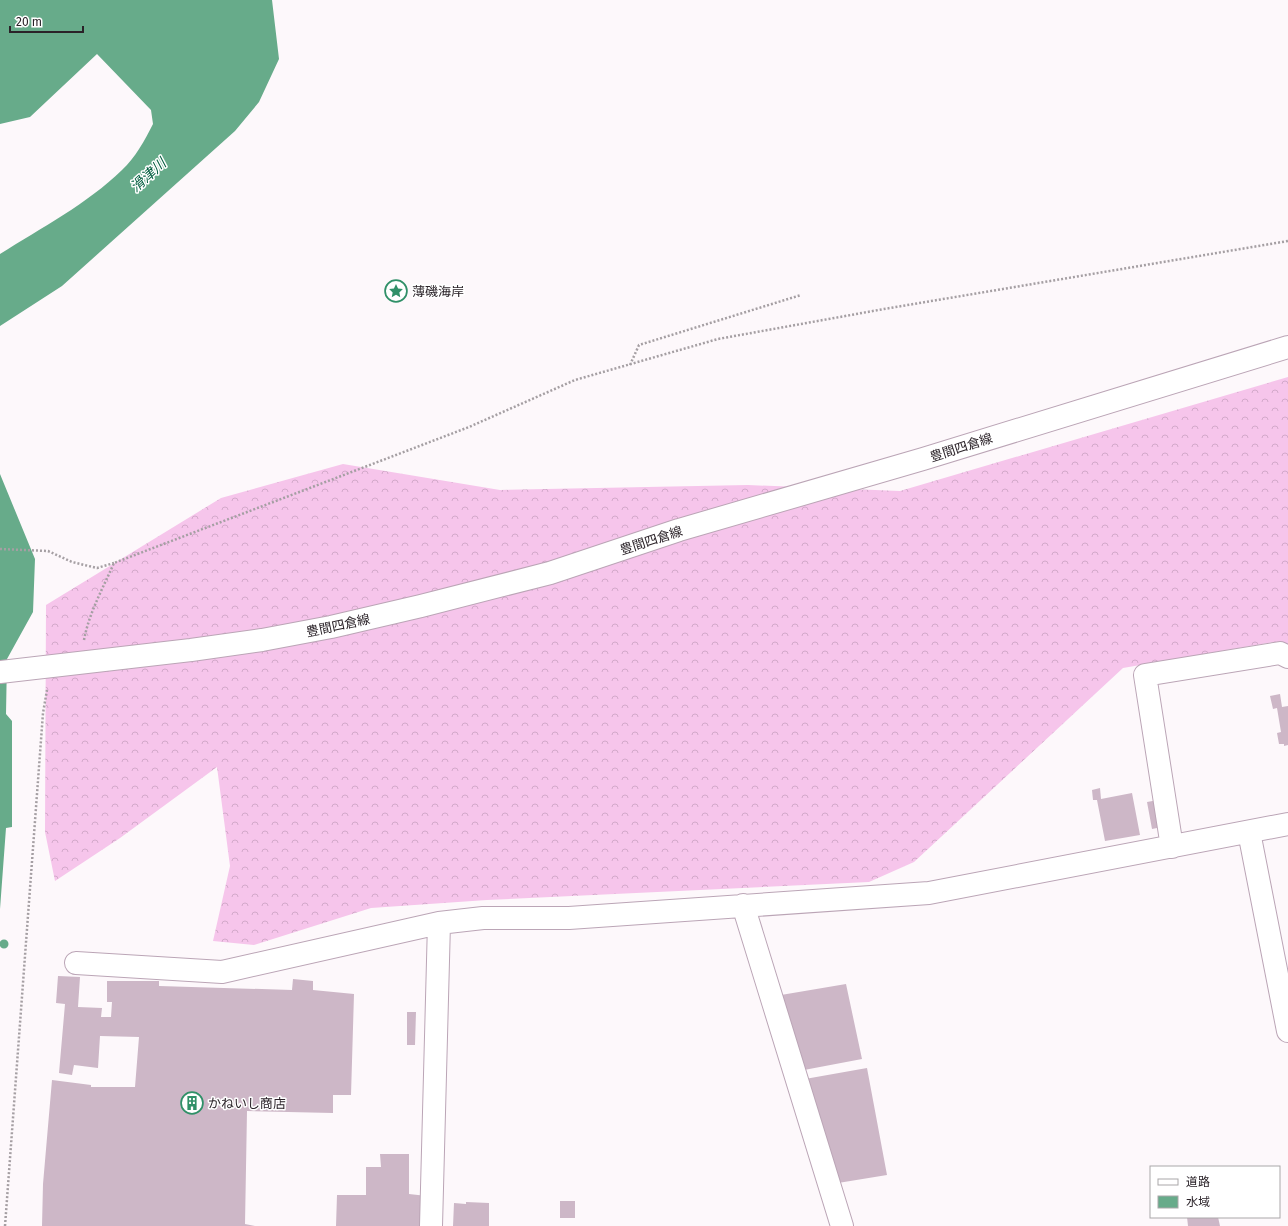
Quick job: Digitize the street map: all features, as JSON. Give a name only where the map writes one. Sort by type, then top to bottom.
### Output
[{"type":"street","name":"豊間四倉線","points":[[0,672],[248,642],[331,627],[550,573],[679,530],[923,459],[1288,347]]},
{"type":"street","points":[[1172,847],[1144,675],[1280,653],[1288,657]]},
{"type":"street","points":[[76,963],[222,972],[439,923],[483,918],[569,918],[929,893],[1288,824]]},
{"type":"street","points":[[1249,832],[1288,1031]]},
{"type":"street","points":[[743,905],[842,1226]]},
{"type":"street","points":[[431,1226],[439,923]]},
{"type":"path","points":[[0,549],[48,551],[72,562],[97,568],[114,563],[469,427],[575,380],[718,339],[884,309],[1288,241]]},
{"type":"path","points":[[630,365],[639,345],[801,295]]},
{"type":"path","points":[[80,663],[86,630],[114,563]]},
{"type":"path","points":[[5,1226],[43,712],[50,667]]},
{"type":"green space","points":[[1288,377],[1288,644],[1274,642],[1123,668],[914,862],[869,882],[487,900],[371,908],[254,945],[213,941],[230,866],[217,767],[120,838],[55,881],[45,832],[46,605],[221,498],[343,464],[500,490],[748,485],[900,491]]},
{"type":"water","name":"滑津川","points":[[0,0],[272,0],[279,59],[259,102],[235,131],[62,286],[0,326],[0,254],[79,205],[94,194],[122,170],[131,160],[153,124],[151,110],[97,54],[30,117],[0,124]]},
{"type":"water","points":[[0,474],[35,559],[33,612],[7,659],[6,714],[12,721],[12,827],[6,828],[0,909]]},
{"type":"water","points":[[4,939],[9,944],[4,949],[-1,944]]},
{"type":"building","points":[[1280,694],[1282,707],[1288,706],[1288,745],[1284,746],[1284,744],[1279,744],[1277,733],[1281,732],[1277,708],[1273,709],[1270,696]]},
{"type":"building","points":[[1100,788],[1101,799],[1132,793],[1140,835],[1105,841],[1097,800],[1093,800],[1092,790]]},
{"type":"building","points":[[1158,800],[1162,827],[1152,829],[1147,802]]},
{"type":"building","name":"かねいし商店","points":[[58,976],[80,977],[78,1007],[102,1008],[101,1017],[111,1017],[112,1002],[107,1002],[107,981],[159,981],[159,986],[292,990],[293,979],[313,981],[313,990],[354,994],[351,1095],[333,1095],[333,1113],[247,1111],[245,1224],[255,1226],[42,1226],[43,1184],[52,1080],[91,1085],[91,1087],[135,1087],[139,1037],[100,1036],[98,1068],[74,1065],[72,1075],[59,1073],[65,1004],[56,1003]]},
{"type":"building","points":[[846,984],[862,1059],[804,1070],[781,995]]},
{"type":"building","points":[[407,1012],[416,1012],[415,1045],[407,1045]]},
{"type":"building","points":[[867,1068],[887,1175],[838,1183],[805,1079]]},
{"type":"building","points":[[380,1154],[409,1154],[409,1194],[427,1196],[426,1226],[336,1226],[337,1195],[366,1195],[366,1167],[381,1167]]},
{"type":"building","points":[[560,1201],[575,1201],[575,1218],[560,1218]]},
{"type":"building","points":[[466,1202],[489,1203],[489,1226],[453,1226],[454,1203],[466,1204]]},
{"type":"building","points":[[1187,1218],[1218,1218],[1220,1226],[1188,1226]]},
{"type":"place","name":"薄磯海岸","points":[[396,291]]},
{"type":"place","name":"かねいし商店","points":[[192,1103]]}]
